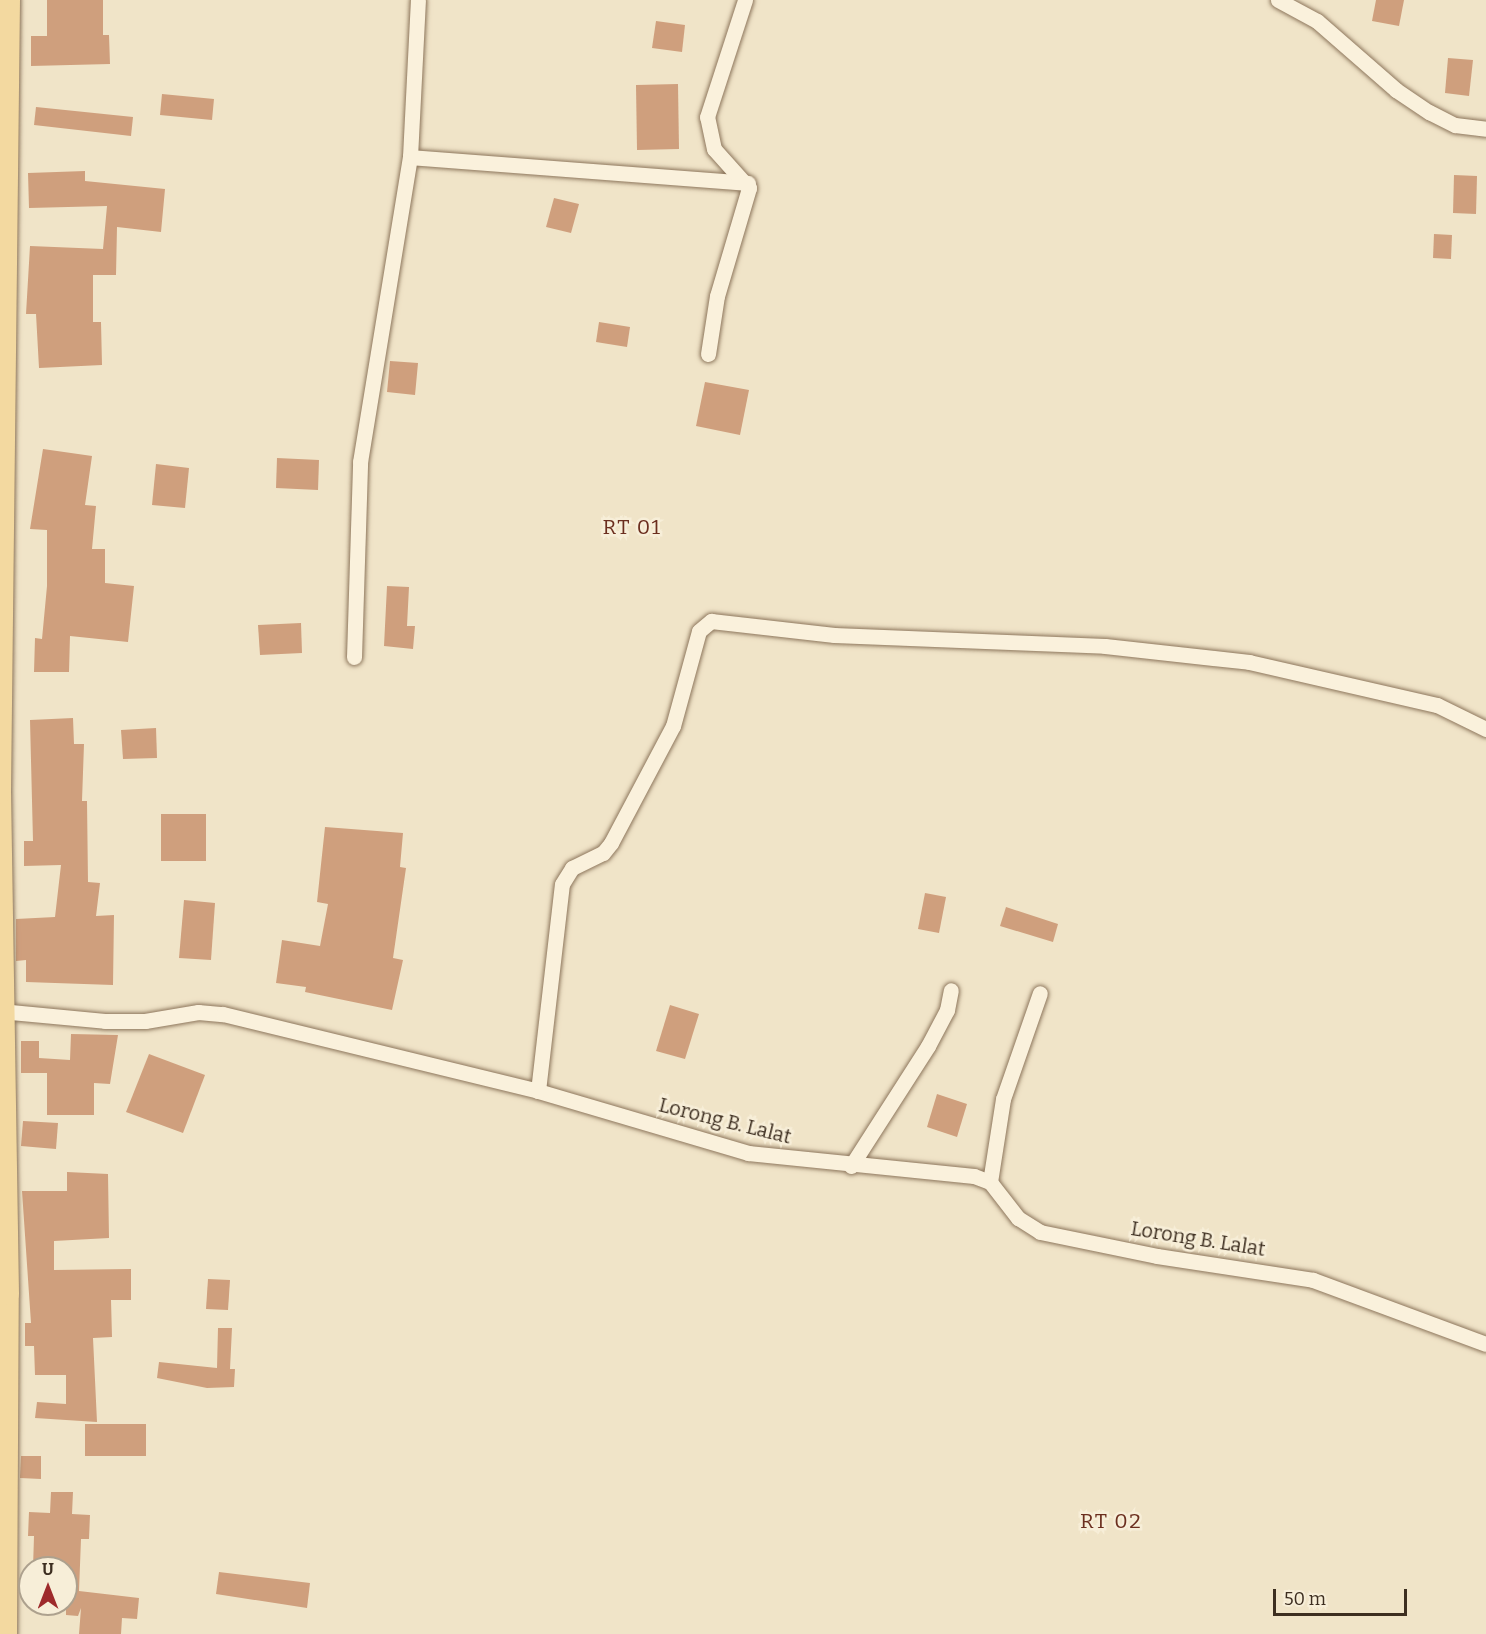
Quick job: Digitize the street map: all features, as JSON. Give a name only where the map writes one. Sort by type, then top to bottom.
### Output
[{"type":"main road","points":[[6,1634],[3,1570],[8,1294],[1,1011],[0,793],[9,0]]},
{"type":"street","points":[[354,657],[360,462],[410,157],[418,0]]},
{"type":"street","points":[[745,0],[707,117],[714,149],[748,183]]},
{"type":"street","points":[[1278,0],[1317,21],[1396,90],[1429,112],[1455,125],[1486,129]]},
{"type":"street","points":[[410,157],[748,183]]},
{"type":"street","points":[[708,354],[717,296],[743,212],[748,183]]},
{"type":"street","points":[[538,1091],[562,884],[572,868],[603,853],[611,843],[673,726],[704,624],[711,621],[855,636],[1053,642],[1249,662],[1437,705],[1486,729]]},
{"type":"street","points":[[851,1166],[928,1046],[947,1010],[951,990]]},
{"type":"street","points":[[990,1182],[996,1163],[1003,1099],[1040,993]]},
{"type":"street","name":"Lorong B. Lalat","points":[[1,1011],[105,1021],[145,1021],[198,1012],[223,1014],[538,1091],[748,1153],[851,1166],[955,1172],[990,1182],[1018,1218],[1040,1232],[1157,1256],[1313,1280],[1486,1344]]},
{"type":"building","points":[[47,0],[103,0],[103,35],[109,35],[110,64],[31,66],[31,36],[47,36]]},
{"type":"building","points":[[1376,0],[1404,0],[1399,26],[1372,21]]},
{"type":"building","points":[[656,21],[685,25],[682,52],[652,48]]},
{"type":"building","points":[[1448,58],[1473,60],[1469,96],[1445,93]]},
{"type":"building","points":[[678,84],[679,149],[637,150],[636,85]]},
{"type":"building","points":[[162,94],[214,99],[212,120],[160,115]]},
{"type":"building","points":[[36,107],[133,117],[131,136],[34,125]]},
{"type":"building","points":[[85,171],[85,181],[165,189],[161,232],[117,227],[116,275],[93,275],[93,322],[101,322],[102,365],[39,368],[36,314],[26,314],[30,246],[103,249],[107,206],[29,208],[28,173]]},
{"type":"building","points":[[1454,175],[1477,176],[1476,214],[1453,213]]},
{"type":"building","points":[[554,198],[579,204],[571,233],[546,227]]},
{"type":"building","points":[[1434,234],[1452,235],[1451,259],[1433,258]]},
{"type":"building","points":[[599,322],[630,327],[627,347],[596,342]]},
{"type":"building","points":[[390,361],[418,363],[415,395],[387,392]]},
{"type":"building","points":[[705,382],[749,390],[740,435],[696,426]]},
{"type":"building","points":[[43,449],[92,456],[85,505],[96,506],[92,549],[105,549],[105,583],[134,586],[128,642],[70,636],[69,672],[34,672],[35,638],[42,639],[47,586],[47,530],[30,529]]},
{"type":"building","points":[[277,458],[319,460],[318,490],[276,488]]},
{"type":"building","points":[[156,464],[189,468],[185,508],[152,505]]},
{"type":"building","points":[[387,586],[409,587],[407,626],[415,626],[413,649],[384,646]]},
{"type":"building","points":[[301,623],[302,653],[260,655],[258,625]]},
{"type":"building","points":[[73,718],[74,744],[84,744],[82,801],[87,801],[88,882],[100,883],[96,916],[114,915],[113,985],[26,982],[26,960],[16,961],[16,919],[55,917],[61,865],[24,866],[24,841],[33,841],[30,720]]},
{"type":"building","points":[[156,728],[157,758],[123,759],[121,730]]},
{"type":"building","points":[[161,814],[206,814],[206,861],[161,861]]},
{"type":"building","points":[[325,827],[403,833],[400,867],[406,868],[393,958],[403,960],[392,1010],[305,992],[306,987],[276,983],[282,940],[320,946],[328,904],[317,902]]},
{"type":"building","points":[[925,893],[946,897],[939,933],[918,929]]},
{"type":"building","points":[[184,900],[215,903],[211,960],[179,958]]},
{"type":"building","points":[[1006,907],[1058,924],[1053,942],[1000,926]]},
{"type":"building","points":[[670,1005],[699,1014],[685,1059],[656,1051]]},
{"type":"building","points":[[71,1034],[118,1035],[110,1084],[94,1083],[94,1115],[47,1115],[47,1073],[21,1073],[21,1041],[39,1041],[39,1058],[70,1060]]},
{"type":"building","points":[[149,1054],[205,1075],[183,1133],[126,1112]]},
{"type":"building","points":[[937,1094],[967,1104],[957,1137],[927,1127]]},
{"type":"building","points":[[23,1121],[58,1123],[56,1149],[21,1146]]},
{"type":"building","points":[[67,1172],[108,1174],[109,1238],[54,1241],[54,1270],[131,1269],[131,1300],[111,1300],[112,1337],[93,1338],[97,1422],[35,1418],[37,1402],[66,1404],[66,1375],[35,1375],[34,1346],[25,1346],[25,1323],[31,1323],[22,1191],[67,1191]]},
{"type":"building","points":[[208,1279],[230,1280],[228,1310],[206,1309]]},
{"type":"building","points":[[218,1328],[232,1328],[230,1369],[235,1369],[234,1387],[207,1388],[157,1378],[159,1362],[217,1368]]},
{"type":"building","points":[[85,1424],[146,1424],[146,1456],[85,1456]]},
{"type":"building","points":[[21,1456],[41,1456],[41,1479],[20,1478]]},
{"type":"building","points":[[51,1492],[73,1492],[72,1514],[90,1515],[89,1539],[81,1539],[79,1591],[139,1598],[137,1619],[122,1618],[121,1634],[79,1634],[81,1608],[78,1616],[78,1556],[33,1556],[34,1536],[28,1536],[29,1512],[50,1513]]},
{"type":"building","points":[[219,1572],[310,1583],[307,1608],[216,1594]]},
{"type":"district","name":"RT 01","points":[[632,527]]},
{"type":"district","name":"RT 02","points":[[1111,1521]]}]
